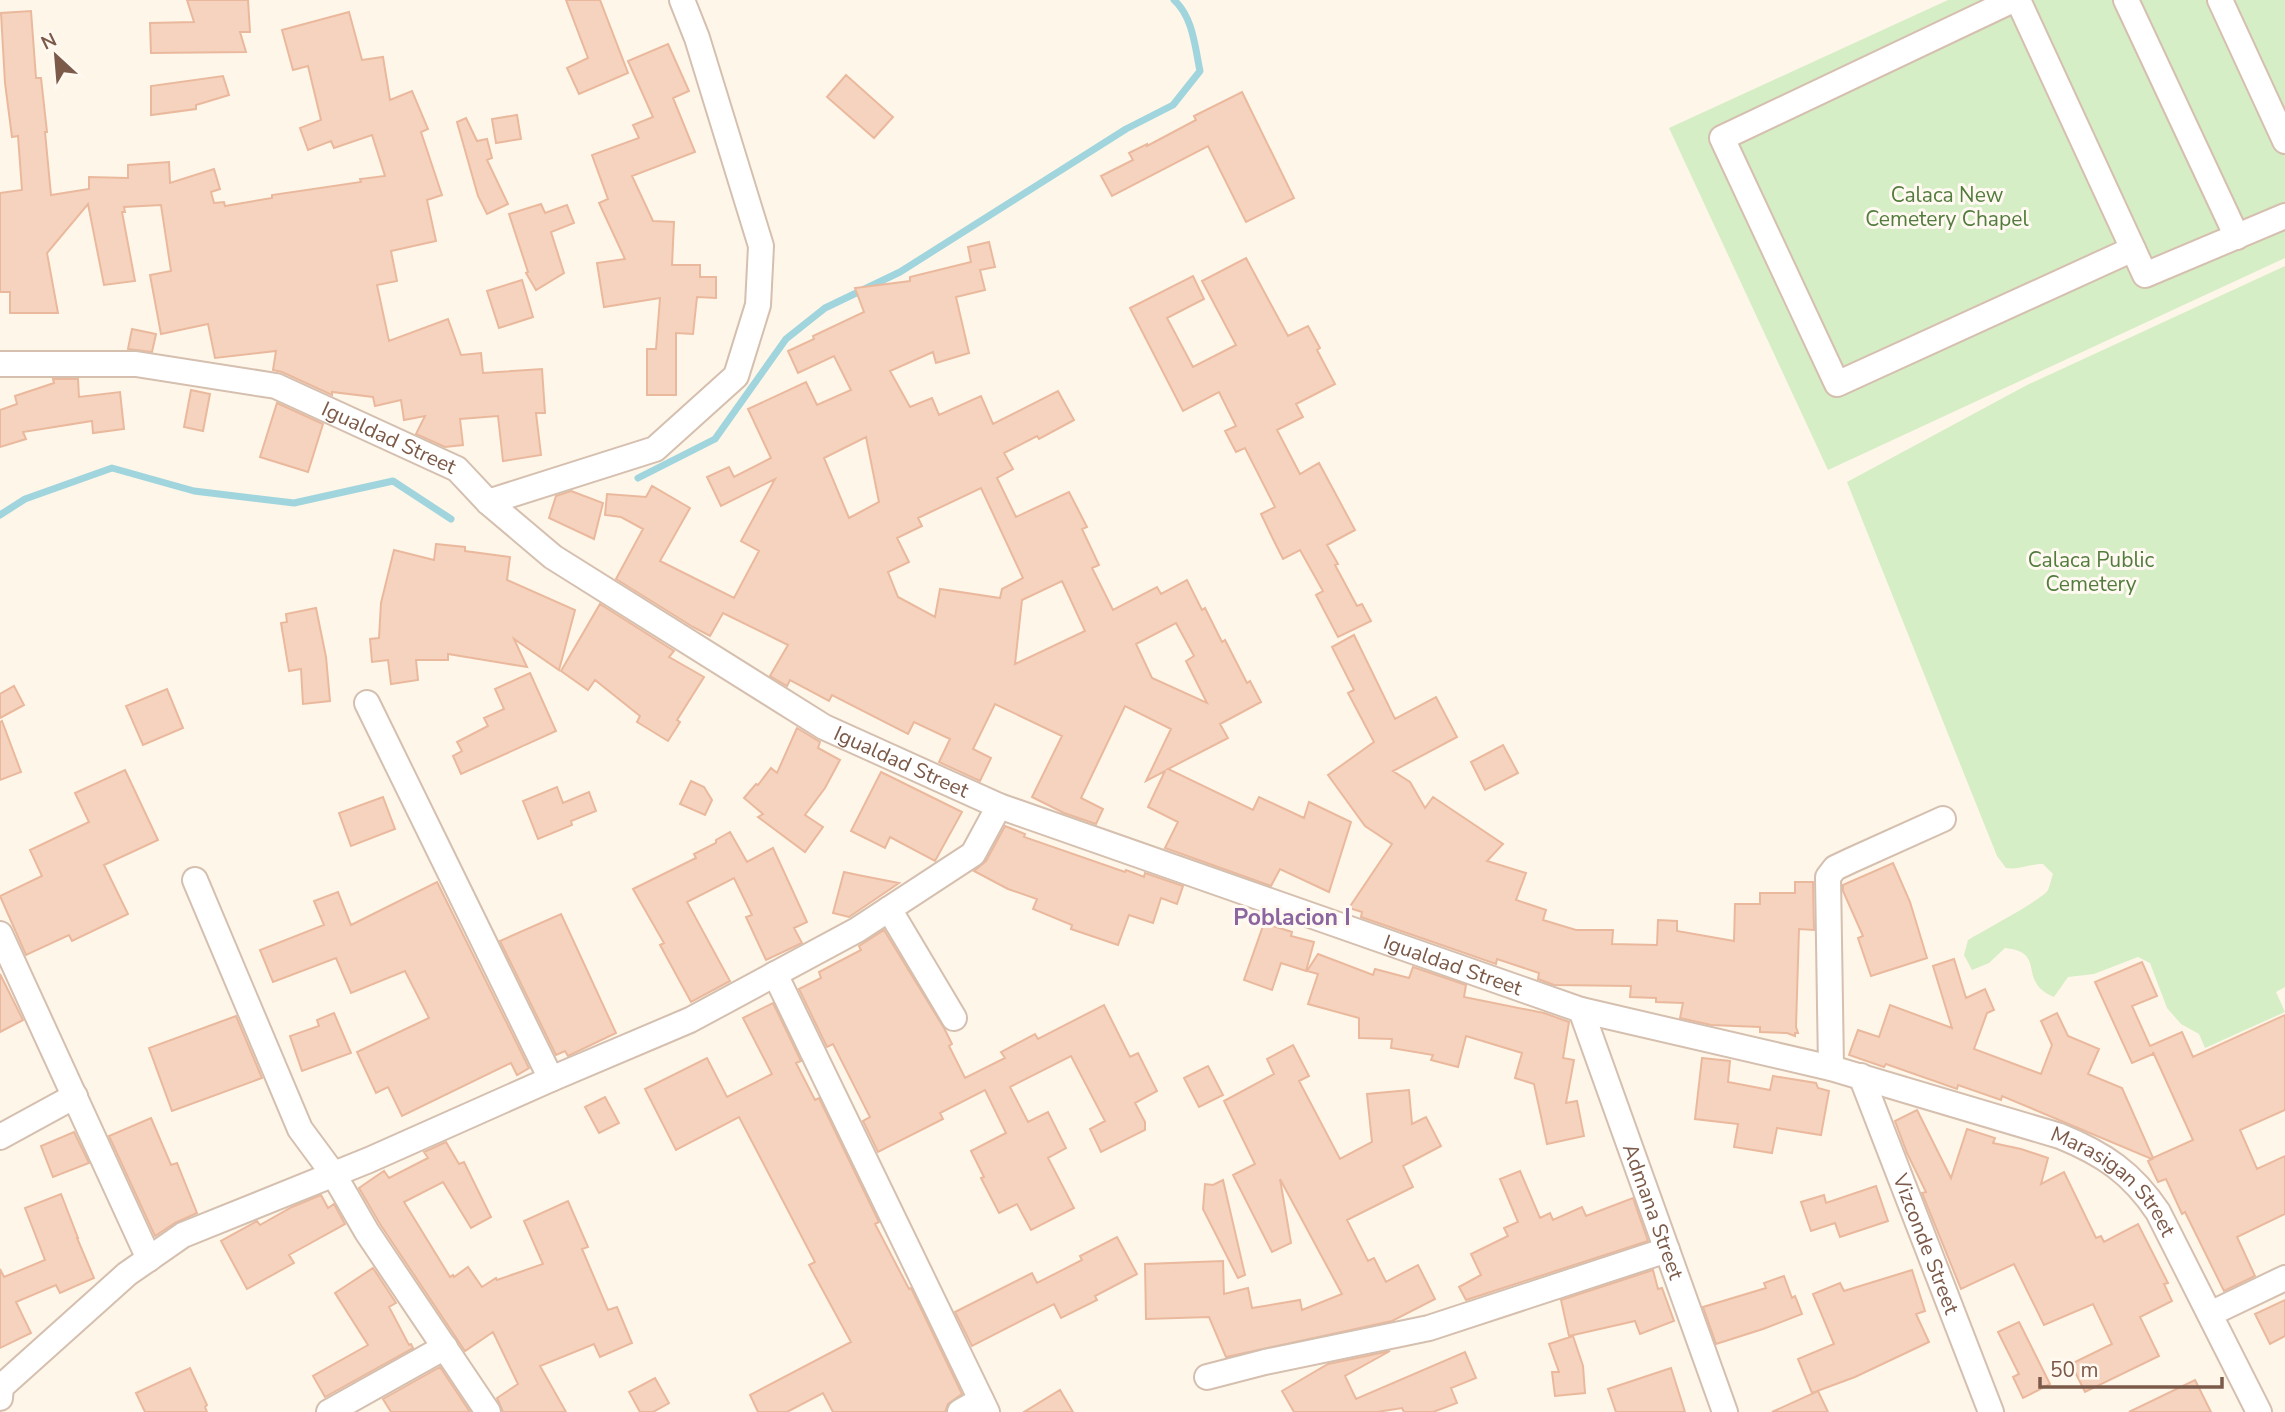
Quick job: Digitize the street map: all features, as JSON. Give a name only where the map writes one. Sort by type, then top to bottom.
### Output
[{"type":"street","points":[[488,502],[655,449],[736,376],[758,305],[761,246],[697,38],[682,0]]},
{"type":"street","points":[[2133,249],[1837,384],[1722,138],[2016,0],[2146,275],[2285,216]]},
{"type":"street","points":[[2126,0],[2236,237]]},
{"type":"street","points":[[2220,0],[2285,141]]},
{"type":"street","name":"Igualdad Street","points":[[0,364],[136,364],[276,386],[457,469],[488,502],[553,557],[824,727],[999,806],[1581,1010],[1861,1076]]},
{"type":"street","points":[[366,703],[551,1079]]},
{"type":"street","points":[[0,1398],[1,1387],[127,1274],[183,1235],[334,1175],[690,1020],[857,930],[972,855],[999,806]]},
{"type":"street","points":[[1831,1068],[1828,877],[1835,869],[1852,860],[1943,819]]},
{"type":"street","points":[[195,880],[300,1129],[334,1175],[367,1232],[488,1412]]},
{"type":"street","points":[[889,909],[954,1018]]},
{"type":"street","points":[[0,934],[149,1259]]},
{"type":"street","points":[[775,974],[976,1408]]},
{"type":"street","name":"Admana Street","points":[[1581,1010],[1725,1412]]},
{"type":"street","name":"Marasigan Street","points":[[1861,1076],[2060,1136],[2103,1156],[2137,1185],[2158,1212],[2259,1412]]},
{"type":"street","name":"Vizconde Street","points":[[1861,1076],[1992,1412]]},
{"type":"street","points":[[0,1137],[75,1096]]},
{"type":"street","points":[[1207,1377],[1265,1362],[1429,1328],[1667,1250]]},
{"type":"street","points":[[2210,1314],[2285,1278]]},
{"type":"street","points":[[329,1412],[445,1347]]},
{"type":"green space","name":"Calaca New Cemetery Chapel","points":[[1948,0],[2285,0],[2285,258],[1828,470],[1669,128]]},
{"type":"green space","name":"Calaca Public Cemetery","points":[[2285,266],[2285,987],[2276,992],[2285,1012],[2205,1048],[2199,1034],[2181,1024],[2167,1008],[2150,963],[2138,957],[2094,974],[2068,977],[2054,997],[2036,984],[2029,961],[2018,951],[2005,948],[1989,963],[1972,970],[1964,955],[1968,940],[2043,895],[2048,890],[2053,874],[2043,864],[2006,868],[1997,856],[1847,482],[2027,385]]},
{"type":"building","points":[[187,0],[248,0],[250,32],[240,32],[246,52],[151,53],[150,23],[194,22]]},
{"type":"building","points":[[566,0],[600,0],[628,73],[579,94],[567,68],[588,58]]},
{"type":"building","points":[[31,11],[36,78],[41,78],[47,132],[51,195],[89,189],[89,177],[128,178],[128,165],[169,162],[170,183],[214,169],[220,189],[211,192],[214,203],[224,202],[225,206],[272,198],[272,195],[385,176],[372,135],[334,148],[331,141],[308,150],[300,128],[321,120],[308,66],[293,70],[282,30],[349,12],[362,60],[383,57],[390,100],[412,91],[428,129],[421,132],[442,195],[427,200],[436,241],[391,251],[397,281],[377,285],[389,341],[448,319],[461,355],[481,353],[483,373],[542,369],[545,413],[536,413],[541,455],[503,461],[498,416],[460,419],[463,445],[445,447],[416,434],[425,416],[404,420],[401,400],[375,406],[373,397],[332,392],[332,395],[273,370],[276,351],[215,358],[208,324],[161,334],[150,275],[171,271],[161,205],[124,207],[125,212],[122,212],[135,281],[104,285],[88,204],[47,253],[58,313],[10,313],[10,292],[0,292],[0,193],[22,190],[18,136],[12,137],[5,83],[1,13]]},
{"type":"building","points":[[668,44],[689,91],[673,98],[695,152],[632,176],[653,221],[674,222],[672,265],[700,265],[700,277],[716,277],[716,298],[697,297],[693,334],[676,333],[676,395],[647,395],[647,349],[656,349],[660,298],[604,307],[597,263],[625,259],[599,203],[608,199],[592,155],[639,138],[633,125],[653,117],[628,61]]},
{"type":"building","points":[[846,75],[893,117],[874,138],[827,97]]},
{"type":"building","points":[[223,76],[229,95],[196,105],[196,109],[151,115],[151,86]]},
{"type":"building","points":[[1242,92],[1294,198],[1246,222],[1208,146],[1112,196],[1101,176],[1133,160],[1129,153],[1196,120],[1194,116]]},
{"type":"building","points":[[517,115],[521,139],[496,143],[492,119]]},
{"type":"building","points":[[466,118],[477,141],[487,139],[492,158],[487,160],[508,204],[487,214],[478,196],[457,122]]},
{"type":"building","points":[[541,204],[545,213],[567,205],[574,223],[551,232],[564,273],[536,290],[526,273],[528,272],[509,214]]},
{"type":"building","points":[[989,242],[995,267],[980,270],[985,290],[956,297],[969,353],[936,363],[933,352],[890,371],[910,407],[932,398],[939,415],[981,396],[993,424],[1058,391],[1074,420],[1039,439],[1037,436],[1004,453],[1013,469],[997,478],[1016,517],[1069,492],[1087,527],[1082,529],[1099,565],[1092,568],[1113,610],[1157,587],[1161,594],[1187,580],[1202,610],[1205,608],[1222,642],[1225,640],[1247,683],[1250,681],[1261,702],[1220,724],[1228,738],[1168,769],[1253,810],[1259,797],[1304,818],[1309,802],[1351,822],[1329,892],[1280,869],[1271,886],[1165,848],[1178,822],[1148,807],[1165,771],[1146,781],[1171,729],[1125,706],[1081,798],[1103,809],[1096,824],[1064,813],[1032,797],[1062,736],[995,704],[973,749],[991,758],[980,781],[939,762],[950,739],[914,722],[908,734],[832,695],[829,701],[790,680],[787,686],[770,676],[788,645],[723,613],[710,636],[616,579],[643,529],[621,517],[605,515],[607,494],[646,497],[652,486],[690,508],[660,561],[734,598],[759,551],[741,541],[775,479],[721,506],[707,477],[729,467],[734,477],[771,458],[748,409],[806,382],[817,405],[851,390],[834,356],[798,373],[788,351],[864,312],[855,288],[910,281],[910,277],[971,262],[968,247]],"holes":[[[866,437],[879,502],[849,518],[824,458]],[[981,488],[1023,578],[1002,589],[1000,598],[940,589],[935,617],[898,597],[888,572],[909,562],[897,538],[922,526],[918,518]],[[1062,581],[1085,631],[1015,664],[1022,600]],[[1176,623],[1194,656],[1186,661],[1207,703],[1152,678],[1136,644]]]},
{"type":"building","points":[[1246,258],[1288,336],[1308,326],[1335,384],[1296,404],[1303,417],[1277,430],[1300,474],[1319,463],[1355,530],[1327,545],[1357,606],[1362,604],[1371,621],[1338,637],[1316,595],[1323,591],[1300,550],[1283,559],[1273,539],[1261,514],[1275,507],[1245,448],[1236,452],[1225,431],[1236,426],[1219,392],[1183,411],[1130,308],[1193,276],[1204,299],[1167,318],[1193,367],[1236,345],[1202,281]]},
{"type":"building","points":[[522,280],[533,317],[499,328],[487,291]]},
{"type":"building","points":[[132,329],[156,334],[152,352],[128,349]]},
{"type":"building","points":[[53,379],[78,379],[79,397],[120,392],[124,429],[93,433],[92,421],[23,432],[26,439],[0,447],[0,410],[17,404],[15,396],[54,383]]},
{"type":"building","points":[[191,390],[210,394],[203,431],[184,427]]},
{"type":"building","points":[[277,403],[323,424],[308,472],[260,457]]},
{"type":"building","points":[[571,491],[603,503],[594,539],[549,518],[556,496]]},
{"type":"building","points":[[436,544],[510,557],[507,580],[575,610],[559,670],[514,639],[527,667],[448,654],[448,660],[416,660],[418,680],[391,684],[388,660],[372,662],[370,639],[379,638],[381,603],[394,550],[434,560]]},
{"type":"building","points":[[600,604],[674,651],[669,657],[704,677],[677,720],[680,722],[668,741],[637,722],[640,716],[595,680],[588,690],[561,671]]},
{"type":"building","points":[[316,608],[326,657],[330,701],[303,704],[301,669],[289,671],[281,623],[287,622],[286,614]]},
{"type":"building","points":[[1354,635],[1395,719],[1436,697],[1457,737],[1393,771],[1410,782],[1425,808],[1433,797],[1503,844],[1487,861],[1526,873],[1516,900],[1546,910],[1543,920],[1576,930],[1613,930],[1612,944],[1657,945],[1658,920],[1677,921],[1677,931],[1734,941],[1735,904],[1760,904],[1760,893],[1795,893],[1795,882],[1813,882],[1814,930],[1799,929],[1798,1033],[1795,1033],[1795,1036],[1760,1032],[1760,1027],[1711,1025],[1680,1018],[1683,1003],[1630,997],[1631,986],[1554,985],[1538,979],[1539,973],[1497,959],[1496,964],[1361,917],[1362,912],[1349,908],[1392,844],[1365,826],[1328,775],[1374,742],[1348,693],[1354,690],[1332,647]]},
{"type":"building","points":[[530,673],[556,731],[461,774],[453,756],[462,751],[457,742],[488,726],[484,718],[504,709],[495,689]]},
{"type":"building","points":[[14,686],[24,705],[0,718],[0,694]]},
{"type":"building","points":[[167,689],[183,728],[143,745],[126,706]]},
{"type":"building","points":[[2,721],[21,772],[0,780],[0,722]]},
{"type":"building","points":[[797,728],[820,742],[818,748],[840,760],[825,788],[805,815],[823,827],[805,852],[758,817],[763,814],[744,798],[771,768],[777,773]]},
{"type":"building","points":[[1503,745],[1518,773],[1485,790],[1471,762]]},
{"type":"building","points":[[125,770],[158,840],[104,865],[128,914],[72,941],[69,935],[26,955],[0,896],[42,876],[30,850],[89,822],[75,793]]},
{"type":"building","points":[[881,772],[962,812],[935,861],[890,837],[885,848],[851,831]]},
{"type":"building","points":[[691,781],[704,787],[712,800],[705,815],[680,804]]},
{"type":"building","points":[[557,787],[563,803],[589,792],[596,811],[571,821],[572,825],[538,839],[523,801]]},
{"type":"building","points":[[383,797],[395,829],[351,846],[339,813]]},
{"type":"building","points":[[1005,826],[1025,834],[1024,837],[1125,872],[1126,870],[1144,877],[1145,873],[1183,886],[1177,904],[1161,898],[1153,923],[1129,915],[1118,945],[1071,929],[1072,925],[1033,909],[1037,899],[1008,889],[974,871],[986,861]]},
{"type":"building","points":[[730,832],[747,862],[773,848],[807,922],[794,928],[802,943],[766,960],[746,917],[752,915],[734,878],[687,902],[730,981],[691,1002],[660,945],[664,943],[633,889],[696,858],[694,854]]},
{"type":"building","points":[[1893,863],[1910,902],[1927,958],[1871,976],[1858,938],[1863,936],[1843,891],[1843,885]]},
{"type":"building","points":[[844,872],[899,883],[849,917],[833,913]]},
{"type":"building","points":[[437,882],[529,1068],[517,1075],[511,1063],[402,1116],[388,1087],[376,1093],[357,1052],[429,1018],[405,971],[351,993],[336,958],[273,982],[260,950],[324,925],[314,901],[338,892],[351,925]]},
{"type":"building","points":[[561,914],[616,1033],[568,1056],[565,1051],[556,1055],[500,941]]},
{"type":"building","points":[[1264,923],[1292,932],[1291,936],[1314,942],[1306,971],[1281,963],[1272,990],[1244,980]]},
{"type":"building","points":[[884,930],[944,1028],[952,1044],[949,1046],[965,1078],[1005,1058],[1001,1052],[1035,1034],[1038,1039],[1104,1005],[1130,1057],[1138,1053],[1157,1091],[1135,1103],[1145,1122],[1145,1130],[1101,1152],[1090,1129],[1105,1121],[1071,1056],[1010,1087],[1028,1122],[1048,1112],[1066,1148],[1048,1158],[1074,1208],[1031,1230],[1017,1204],[999,1213],[971,1151],[1006,1133],[985,1090],[940,1113],[943,1119],[878,1152],[863,1121],[870,1117],[833,1044],[827,1047],[799,989],[821,978],[819,972],[861,950],[859,946]]},
{"type":"building","points":[[1318,954],[1373,975],[1375,969],[1409,978],[1413,967],[1466,985],[1464,997],[1544,1013],[1569,1022],[1563,1058],[1574,1060],[1566,1103],[1577,1101],[1584,1136],[1547,1144],[1534,1084],[1515,1078],[1522,1053],[1466,1036],[1458,1067],[1431,1060],[1433,1055],[1391,1048],[1392,1039],[1359,1038],[1359,1018],[1308,1004],[1318,974],[1307,971]]},
{"type":"building","points":[[1954,959],[1966,998],[1985,989],[1994,1010],[1987,1013],[1974,1049],[2041,1074],[2052,1045],[2041,1021],[2057,1013],[2068,1036],[2099,1049],[2088,1074],[2122,1088],[2153,1158],[2193,1140],[2153,1052],[2132,1063],[2095,982],[2142,962],[2157,996],[2132,1006],[2150,1046],[2182,1032],[2193,1057],[2285,1015],[2285,1110],[2240,1130],[2257,1169],[2285,1156],[2285,1214],[2237,1237],[2255,1276],[2224,1291],[2166,1179],[2158,1182],[2148,1161],[2152,1159],[2002,1096],[2001,1100],[1958,1085],[1957,1089],[1886,1064],[1884,1067],[1849,1055],[1858,1030],[1879,1037],[1890,1005],[1952,1028],[1933,966]]},
{"type":"building","points":[[0,974],[23,1020],[0,1032]]},
{"type":"building","points":[[773,1003],[801,1061],[796,1063],[815,1100],[819,1098],[879,1222],[875,1224],[909,1289],[911,1288],[962,1394],[948,1404],[945,1412],[833,1412],[823,1393],[787,1412],[758,1412],[750,1395],[851,1342],[809,1265],[815,1262],[739,1117],[676,1150],[645,1089],[707,1058],[727,1097],[772,1074],[743,1018]]},
{"type":"building","points":[[334,1013],[351,1053],[302,1071],[290,1036],[319,1026],[317,1020]]},
{"type":"building","points":[[236,1016],[262,1078],[172,1111],[149,1048]]},
{"type":"building","points":[[1293,1045],[1309,1076],[1299,1081],[1340,1159],[1372,1142],[1367,1094],[1409,1090],[1412,1124],[1426,1117],[1441,1146],[1403,1166],[1413,1187],[1347,1220],[1368,1261],[1374,1258],[1386,1282],[1418,1265],[1435,1299],[1392,1321],[1226,1357],[1209,1317],[1146,1319],[1145,1264],[1223,1261],[1224,1294],[1248,1288],[1252,1308],[1300,1300],[1302,1310],[1342,1294],[1280,1179],[1291,1243],[1272,1252],[1233,1175],[1255,1164],[1224,1101],[1274,1074],[1267,1059]]},
{"type":"building","points":[[1702,1058],[1730,1061],[1728,1082],[1770,1090],[1773,1076],[1816,1083],[1818,1088],[1829,1091],[1821,1135],[1777,1128],[1772,1153],[1734,1147],[1738,1124],[1695,1119]]},
{"type":"building","points":[[1208,1066],[1223,1095],[1199,1107],[1184,1078]]},
{"type":"building","points":[[605,1097],[619,1123],[599,1133],[585,1107]]},
{"type":"building","points":[[1917,1110],[1951,1178],[1967,1129],[1995,1138],[1993,1143],[2048,1158],[2041,1184],[2064,1172],[2096,1238],[2101,1236],[2104,1242],[2138,1224],[2168,1283],[2164,1284],[2172,1301],[2140,1317],[2159,1356],[2085,1392],[2071,1364],[2112,1344],[2093,1304],[2044,1325],[2014,1264],[1961,1289],[1922,1193],[1926,1192],[1895,1121]]},
{"type":"building","points":[[151,1118],[171,1165],[177,1163],[197,1213],[155,1236],[109,1136]]},
{"type":"building","points":[[74,1132],[89,1163],[53,1177],[41,1146]]},
{"type":"building","points":[[446,1142],[459,1164],[464,1162],[491,1217],[471,1228],[443,1182],[404,1202],[450,1277],[468,1267],[482,1287],[496,1278],[497,1280],[543,1264],[524,1221],[568,1201],[588,1247],[582,1249],[608,1310],[617,1307],[632,1343],[600,1357],[594,1344],[540,1366],[566,1412],[503,1412],[497,1398],[518,1384],[493,1332],[465,1351],[359,1188],[384,1171],[389,1178],[428,1158],[424,1152]]},
{"type":"building","points":[[1520,1171],[1540,1218],[1550,1213],[1553,1220],[1582,1207],[1586,1216],[1633,1198],[1648,1241],[1466,1300],[1459,1287],[1481,1275],[1471,1254],[1508,1236],[1504,1228],[1518,1222],[1500,1179]]},
{"type":"building","points":[[1223,1180],[1245,1275],[1238,1278],[1203,1209],[1205,1184],[1213,1185]]},
{"type":"building","points":[[1876,1186],[1888,1221],[1840,1237],[1835,1223],[1811,1231],[1801,1202],[1824,1195],[1826,1203]]},
{"type":"building","points":[[61,1194],[94,1278],[60,1293],[56,1285],[16,1302],[31,1333],[0,1348],[0,1269],[4,1277],[45,1260],[25,1208]]},
{"type":"building","points":[[321,1195],[328,1208],[334,1204],[345,1224],[289,1255],[294,1263],[247,1289],[221,1241],[257,1221],[260,1225]]},
{"type":"building","points":[[1117,1237],[1137,1274],[1095,1296],[1097,1300],[1061,1318],[1054,1304],[972,1346],[955,1312],[1032,1273],[1037,1283],[1082,1260],[1080,1256]]},
{"type":"building","points":[[373,1268],[396,1303],[389,1307],[413,1348],[325,1397],[313,1376],[368,1345],[335,1293]]},
{"type":"building","points":[[1653,1270],[1658,1289],[1662,1288],[1674,1321],[1640,1334],[1635,1321],[1569,1336],[1561,1300]]},
{"type":"building","points":[[1912,1270],[1925,1311],[1916,1314],[1929,1342],[1855,1377],[1812,1393],[1798,1359],[1834,1344],[1813,1294],[1840,1283],[1844,1291]]},
{"type":"building","points":[[1784,1276],[1792,1298],[1795,1296],[1802,1314],[1716,1344],[1703,1307],[1766,1288],[1764,1283]]},
{"type":"building","points":[[2285,1300],[2285,1336],[2270,1344],[2255,1314]]},
{"type":"building","points":[[2019,1322],[2050,1384],[2023,1398],[2013,1377],[2019,1374],[1998,1332]]},
{"type":"building","points":[[1573,1336],[1583,1366],[1585,1393],[1555,1396],[1552,1372],[1559,1372],[1549,1344]]},
{"type":"building","points":[[1390,1351],[1345,1376],[1356,1399],[1465,1352],[1476,1378],[1451,1388],[1457,1403],[1433,1412],[1404,1412],[1402,1408],[1377,1412],[1294,1412],[1282,1391],[1328,1364]]},
{"type":"building","points":[[440,1367],[470,1412],[391,1412],[383,1399]]},
{"type":"building","points":[[190,1368],[207,1405],[207,1412],[145,1412],[136,1393]]},
{"type":"building","points":[[1671,1368],[1685,1412],[1616,1412],[1608,1389]]},
{"type":"building","points":[[655,1378],[669,1403],[653,1412],[640,1412],[629,1392]]},
{"type":"building","points":[[2195,1380],[2211,1412],[2129,1412]]},
{"type":"building","points":[[1060,1390],[1073,1412],[1024,1412]]},
{"type":"building","points":[[1818,1391],[1828,1412],[1772,1412]]},
{"type":"waterway","points":[[638,478],[715,439],[786,339],[825,308],[900,272],[1126,129],[1173,105],[1200,71],[1189,24],[1174,0]]},
{"type":"waterway","points":[[0,515],[25,499],[112,468],[194,491],[294,503],[393,481],[451,519]]},
{"type":"district","name":"Poblacion I","points":[[1292,917]]}]
